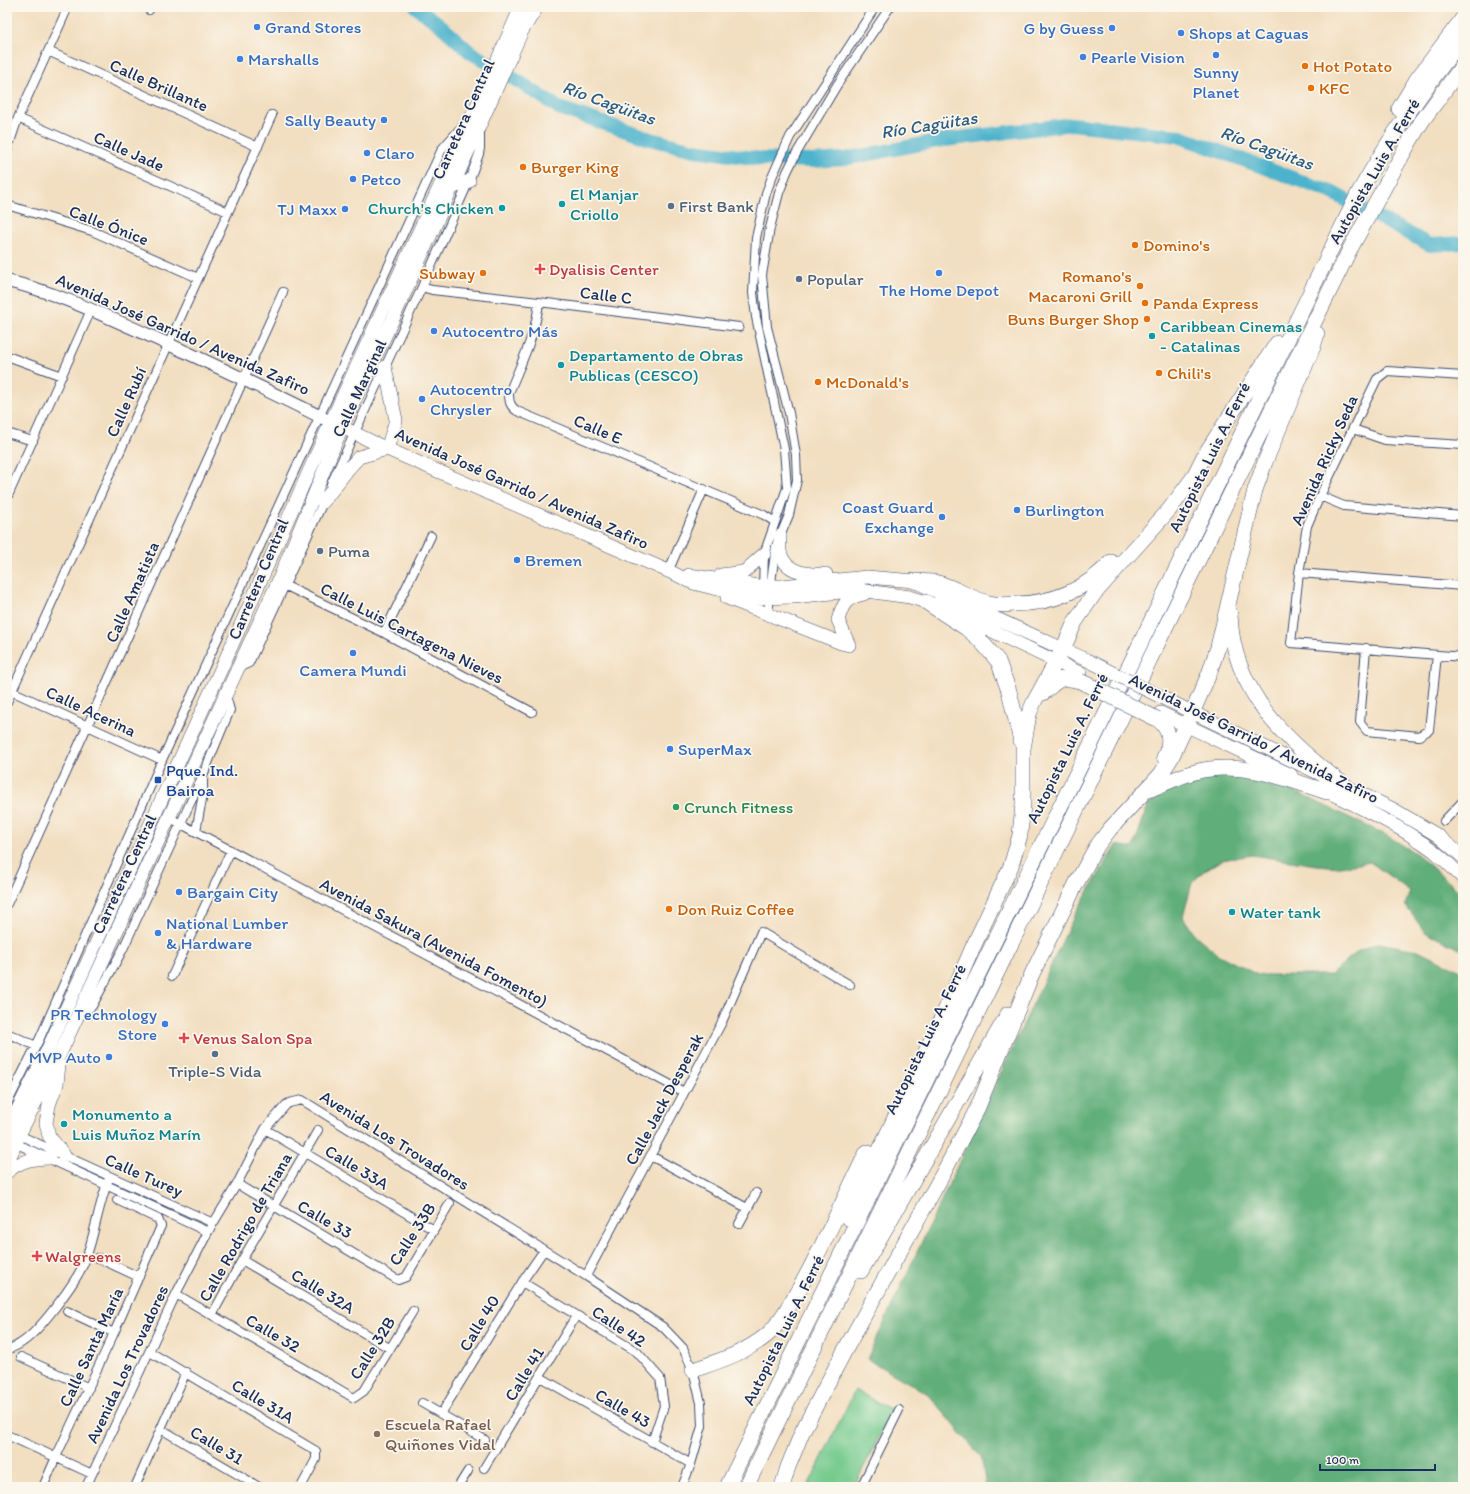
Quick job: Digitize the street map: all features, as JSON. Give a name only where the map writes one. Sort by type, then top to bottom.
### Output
[{"type":"highway","points":[[1372,169],[1384,135],[1417,79],[1463,18]]},
{"type":"highway","name":"Autopista Luis A. Ferré","points":[[727,1487],[1358,194],[1400,124],[1426,86],[1463,39]]},
{"type":"highway","name":"Autopista Luis A. Ferré","points":[[746,1487],[911,1146],[1350,249],[1422,121],[1463,65]]},
{"type":"highway","points":[[782,1487],[788,1467],[803,1430],[978,1107],[1032,974],[1077,882],[1097,846],[1110,829],[1154,784],[1168,763],[1193,711],[1209,674],[1215,654],[1230,598],[1255,490],[1265,462],[1313,347],[1331,289]]},
{"type":"highway","points":[[810,1317],[821,1278],[1011,866],[1020,836],[1023,805],[1023,750],[1027,723],[1036,698],[1075,622],[1085,606],[1180,496],[1193,478],[1204,456],[1308,296]]},
{"type":"highway","points":[[914,581],[937,582],[973,598],[1004,605],[1038,603],[1077,590],[1102,571],[1163,505],[1204,456]]},
{"type":"highway","points":[[1230,598],[1232,637],[1241,667],[1250,688],[1265,711],[1286,736],[1314,763],[1347,787]]},
{"type":"highway","points":[[926,602],[966,628],[980,640],[998,661],[1009,691],[1023,750]]},
{"type":"highway","points":[[1036,698],[1052,684],[1061,679],[1080,677],[1159,716],[1169,741],[1168,751],[1146,791]]},
{"type":"highway","points":[[1146,791],[1181,776],[1212,768],[1243,769],[1271,774],[1327,792]]},
{"type":"highway","points":[[693,1370],[724,1360],[748,1348],[768,1334],[783,1315],[805,1278],[944,997],[973,947]]},
{"type":"highway","points":[[838,1299],[858,1276],[1032,974]]},
{"type":"main road","name":"Carretera Central","points":[[7,1164],[10,1135],[291,513],[393,319],[452,188],[517,29],[521,7]]},
{"type":"main road","name":"Carretera Central","points":[[517,29],[537,7]]},
{"type":"main road","name":"Carretera Central","points":[[10,1135],[60,1056],[76,1019],[175,821],[238,668],[282,584],[337,425],[372,317],[473,115],[486,103]]},
{"type":"main road","points":[[452,188],[469,181]]},
{"type":"main road","points":[[323,502],[355,460],[367,454],[387,449],[396,420],[385,367]]},
{"type":"main road","name":"Avenida José Garrido / Avenida Zafiro","points":[[337,425],[387,449],[672,573],[754,598],[782,586],[867,577],[914,581],[1059,655],[1080,677]]},
{"type":"main road","points":[[282,584],[271,576],[290,534],[291,513]]},
{"type":"main road","points":[[780,536],[781,557],[788,566],[796,570],[805,574],[817,575],[837,573],[867,577]]},
{"type":"main road","points":[[701,581],[744,572],[764,554]]},
{"type":"main road","points":[[701,581],[765,614],[841,643],[849,644],[838,620],[842,609],[846,602],[853,596],[873,592]]},
{"type":"main road","name":"Avenida José Garrido / Avenida Zafiro","points":[[767,592],[794,597],[859,590],[900,595],[942,607],[1059,655],[1087,660],[1393,809],[1437,835],[1463,857]]},
{"type":"main road","name":"Avenida José Garrido / Avenida Zafiro","points":[[1159,716],[1186,726],[1327,792],[1396,827],[1433,850],[1463,878]]},
{"type":"main road","points":[[130,868],[144,854],[156,831],[175,821],[172,795],[180,776],[185,748]]},
{"type":"main road","points":[[60,1056],[56,1084],[49,1105],[46,1123],[49,1136],[64,1155]]},
{"type":"main road","points":[[7,1172],[16,1165],[28,1160],[50,1158]]},
{"type":"street","points":[[7,151],[18,118],[68,7]]},
{"type":"street","points":[[767,592],[764,554],[787,488],[784,449],[756,317],[753,293],[756,238],[766,193],[781,156],[801,119],[875,7]]},
{"type":"street","points":[[765,614],[767,592],[774,557],[780,536],[794,500],[797,480],[796,456],[789,413],[767,326],[762,275],[770,228],[779,193],[787,172],[815,121],[890,7]]},
{"type":"street","name":"Calle Brillante","points":[[48,51],[258,147]]},
{"type":"street","name":"Calle Marginal","points":[[282,584],[323,502],[337,425],[385,367],[469,181],[479,154],[480,132],[486,103]]},
{"type":"street","name":"Calle Rubí","points":[[7,702],[9,690],[272,115]]},
{"type":"street","name":"Calle Jade","points":[[18,118],[228,212]]},
{"type":"street","name":"Calle Ónice","points":[[7,205],[92,231],[198,278]]},
{"type":"street","name":"Avenida José Garrido / Avenida Zafiro","points":[[7,281],[28,286],[91,310],[245,379],[337,425]]},
{"type":"street","name":"Calle C","points":[[422,287],[432,290],[739,327]]},
{"type":"street","name":"Calle Amatista","points":[[7,904],[283,292]]},
{"type":"street","name":"Calle E","points":[[539,302],[532,336],[509,393],[511,407],[517,411],[764,515],[776,522]]},
{"type":"street","points":[[7,498],[91,310]]},
{"type":"street","points":[[7,356],[62,376]]},
{"type":"street","name":"Avenida Ricky Seda","points":[[1366,648],[1291,643],[1299,573],[1307,526],[1377,379],[1387,371],[1463,376]]},
{"type":"street","points":[[7,1104],[40,1038],[162,760],[337,425]]},
{"type":"street","points":[[1353,428],[1385,440],[1463,445]]},
{"type":"street","points":[[7,433],[32,441]]},
{"type":"street","points":[[672,573],[704,490]]},
{"type":"street","points":[[1320,496],[1344,506],[1463,516]]},
{"type":"street","points":[[384,633],[431,536]]},
{"type":"street","points":[[1299,573],[1463,586]]},
{"type":"street","name":"Calle Luis Cartagena Nieves","points":[[282,584],[384,633],[532,712]]},
{"type":"street","points":[[1437,654],[1429,730],[1419,736],[1366,731],[1360,722],[1366,648],[1437,654],[1463,657]]},
{"type":"street","name":"Calle Acerina","points":[[9,690],[162,760]]},
{"type":"street","points":[[175,821],[203,775],[230,710],[226,696]]},
{"type":"street","points":[[196,831],[203,794],[203,775]]},
{"type":"street","points":[[1444,821],[1463,801]]},
{"type":"street","name":"Avenida Sakura (Avenida Fomento)","points":[[175,821],[684,1092]]},
{"type":"street","points":[[172,976],[231,850]]},
{"type":"street","name":"Calle Jack Desperak","points":[[586,1276],[722,1022],[761,932],[850,985]]},
{"type":"street","points":[[40,1038],[62,1018]]},
{"type":"street","points":[[7,1033],[36,1046]]},
{"type":"street","name":"Avenida Los Trovadores","points":[[86,1487],[176,1294],[208,1232],[237,1184],[265,1129],[286,1105],[291,1102],[302,1100],[586,1276],[662,1328],[683,1348],[693,1370],[701,1403],[702,1426],[691,1464],[682,1487]]},
{"type":"street","name":"Calle 33A","points":[[265,1129],[434,1230]]},
{"type":"street","name":"Calle Rodrigo de Triana","points":[[212,1315],[242,1260],[318,1130]]},
{"type":"street","name":"Calle Turey","points":[[10,1135],[64,1155],[213,1223]]},
{"type":"street","name":"Calle Turey","points":[[10,1135],[50,1158],[208,1232]]},
{"type":"street","points":[[651,1156],[747,1208]]},
{"type":"street","points":[[7,1350],[22,1343],[40,1326],[69,1288],[86,1260],[93,1238],[102,1195],[110,1176]]},
{"type":"street","name":"Calle 33","points":[[237,1184],[398,1280]]},
{"type":"street","points":[[739,1224],[756,1193]]},
{"type":"street","name":"Calle Santa María","points":[[43,1487],[114,1333],[161,1226],[158,1219],[116,1200]]},
{"type":"street","name":"Calle 33B","points":[[398,1280],[406,1277],[450,1203]]},
{"type":"street","name":"Calle 40","points":[[441,1414],[522,1282],[544,1250]]},
{"type":"street","points":[[98,1258],[139,1277]]},
{"type":"street","name":"Calle 32A","points":[[242,1260],[389,1348]]},
{"type":"street","name":"Calle 42","points":[[522,1282],[637,1352],[660,1378],[664,1406],[652,1442]]},
{"type":"street","name":"Calle 32","points":[[176,1294],[354,1398]]},
{"type":"street","points":[[67,1311],[114,1333]]},
{"type":"street","name":"Calle 32B","points":[[354,1398],[364,1391],[413,1311]]},
{"type":"street","name":"Calle 41","points":[[484,1468],[576,1316]]},
{"type":"street","points":[[136,1486],[186,1372],[150,1352]]},
{"type":"street","points":[[21,1357],[89,1388]]},
{"type":"street","name":"Calle 31A","points":[[186,1372],[316,1451],[316,1460],[301,1487]]},
{"type":"street","name":"Calle 43","points":[[540,1377],[691,1464]]},
{"type":"street","points":[[422,1403],[485,1440]]},
{"type":"street","points":[[861,1487],[899,1410]]},
{"type":"street","name":"Calle 31","points":[[161,1429],[258,1487]]},
{"type":"street","points":[[7,1436],[92,1474]]},
{"type":"street","points":[[458,1487],[468,1471]]},
{"type":"green space","points":[[1215,775],[1248,775],[1269,779],[1386,835],[1417,854],[1463,895],[1463,951],[1425,932],[1405,905],[1410,891],[1370,862],[1341,867],[1316,865],[1252,855],[1222,860],[1205,870],[1192,883],[1183,917],[1195,935],[1219,955],[1258,975],[1331,975],[1356,952],[1378,943],[1418,950],[1463,972],[1463,1487],[986,1487],[981,1457],[928,1394],[867,1359],[1075,914],[1116,845],[1133,848],[1148,805],[1176,784]]},
{"type":"green space","points":[[855,1390],[892,1410],[854,1487],[813,1487],[809,1484]]},
{"type":"waterway","name":"Río Cagüitas","points":[[416,7],[439,24],[470,52],[559,108],[650,139],[694,150],[761,159],[812,161],[844,159],[937,141],[1072,124],[1178,136],[1331,192],[1430,245],[1463,243]]},
{"type":"place","name":"Grand Stores","points":[[257,27]]},
{"type":"place","name":"G by Guess","points":[[1112,28]]},
{"type":"place","name":"Shops at Caguas","points":[[1181,33]]},
{"type":"place","name":"Sunny Planet","points":[[1216,55]]},
{"type":"place","name":"Pearle Vision","points":[[1083,57]]},
{"type":"place","name":"Marshalls","points":[[240,59]]},
{"type":"place","name":"Hot Potato","points":[[1305,66]]},
{"type":"place","name":"KFC","points":[[1311,88]]},
{"type":"place","name":"Sally Beauty","points":[[384,120]]},
{"type":"place","name":"Claro","points":[[367,153]]},
{"type":"place","name":"Burger King","points":[[523,167]]},
{"type":"place","name":"Petco","points":[[353,179]]},
{"type":"place","name":"El Manjar Criollo","points":[[562,204]]},
{"type":"place","name":"First Bank","points":[[671,206]]},
{"type":"place","name":"Church's Chicken","points":[[502,208]]},
{"type":"place","name":"TJ Maxx","points":[[345,209]]},
{"type":"place","name":"Domino's","points":[[1135,245]]},
{"type":"place","name":"Dyalisis Center","points":[[540,269]]},
{"type":"place","name":"Subway","points":[[483,273]]},
{"type":"place","name":"The Home Depot","points":[[939,273]]},
{"type":"place","name":"Popular","points":[[799,279]]},
{"type":"place","name":"Romano's Macaroni Grill","points":[[1140,286]]},
{"type":"place","name":"Panda Express","points":[[1145,303]]},
{"type":"place","name":"Buns Burger Shop","points":[[1147,319]]},
{"type":"place","name":"Autocentro Más","points":[[434,331]]},
{"type":"place","name":"Caribbean Cinemas - Catalinas","points":[[1152,336]]},
{"type":"place","name":"Departamento de Obras Publicas (CESCO)","points":[[561,365]]},
{"type":"place","name":"Chili's","points":[[1159,373]]},
{"type":"place","name":"McDonald's","points":[[818,382]]},
{"type":"place","name":"Autocentro Chrysler","points":[[422,399]]},
{"type":"place","name":"Burlington","points":[[1017,510]]},
{"type":"place","name":"Coast Guard Exchange","points":[[942,517]]},
{"type":"place","name":"Puma","points":[[320,551]]},
{"type":"place","name":"Bremen","points":[[517,560]]},
{"type":"place","name":"Camera Mundi","points":[[353,653]]},
{"type":"place","name":"SuperMax","points":[[670,749]]},
{"type":"place","name":"Pque. Ind. Bairoa","points":[[158,780]]},
{"type":"place","name":"Crunch Fitness","points":[[676,807]]},
{"type":"place","name":"Bargain City","points":[[179,892]]},
{"type":"place","name":"Don Ruiz Coffee","points":[[669,909]]},
{"type":"place","name":"Water tank","points":[[1232,912]]},
{"type":"place","name":"National Lumber & Hardware","points":[[158,933]]},
{"type":"place","name":"PR Technology Store","points":[[165,1024]]},
{"type":"place","name":"Venus Salon Spa","points":[[184,1038]]},
{"type":"place","name":"Triple-S Vida","points":[[215,1054]]},
{"type":"place","name":"MVP Auto","points":[[109,1057]]},
{"type":"place","name":"Monumento a Luis Muñoz Marín","points":[[64,1124]]},
{"type":"place","name":"Walgreens","points":[[37,1256]]},
{"type":"place","name":"Escuela Rafael Quiñones Vidal","points":[[377,1434]]}]
